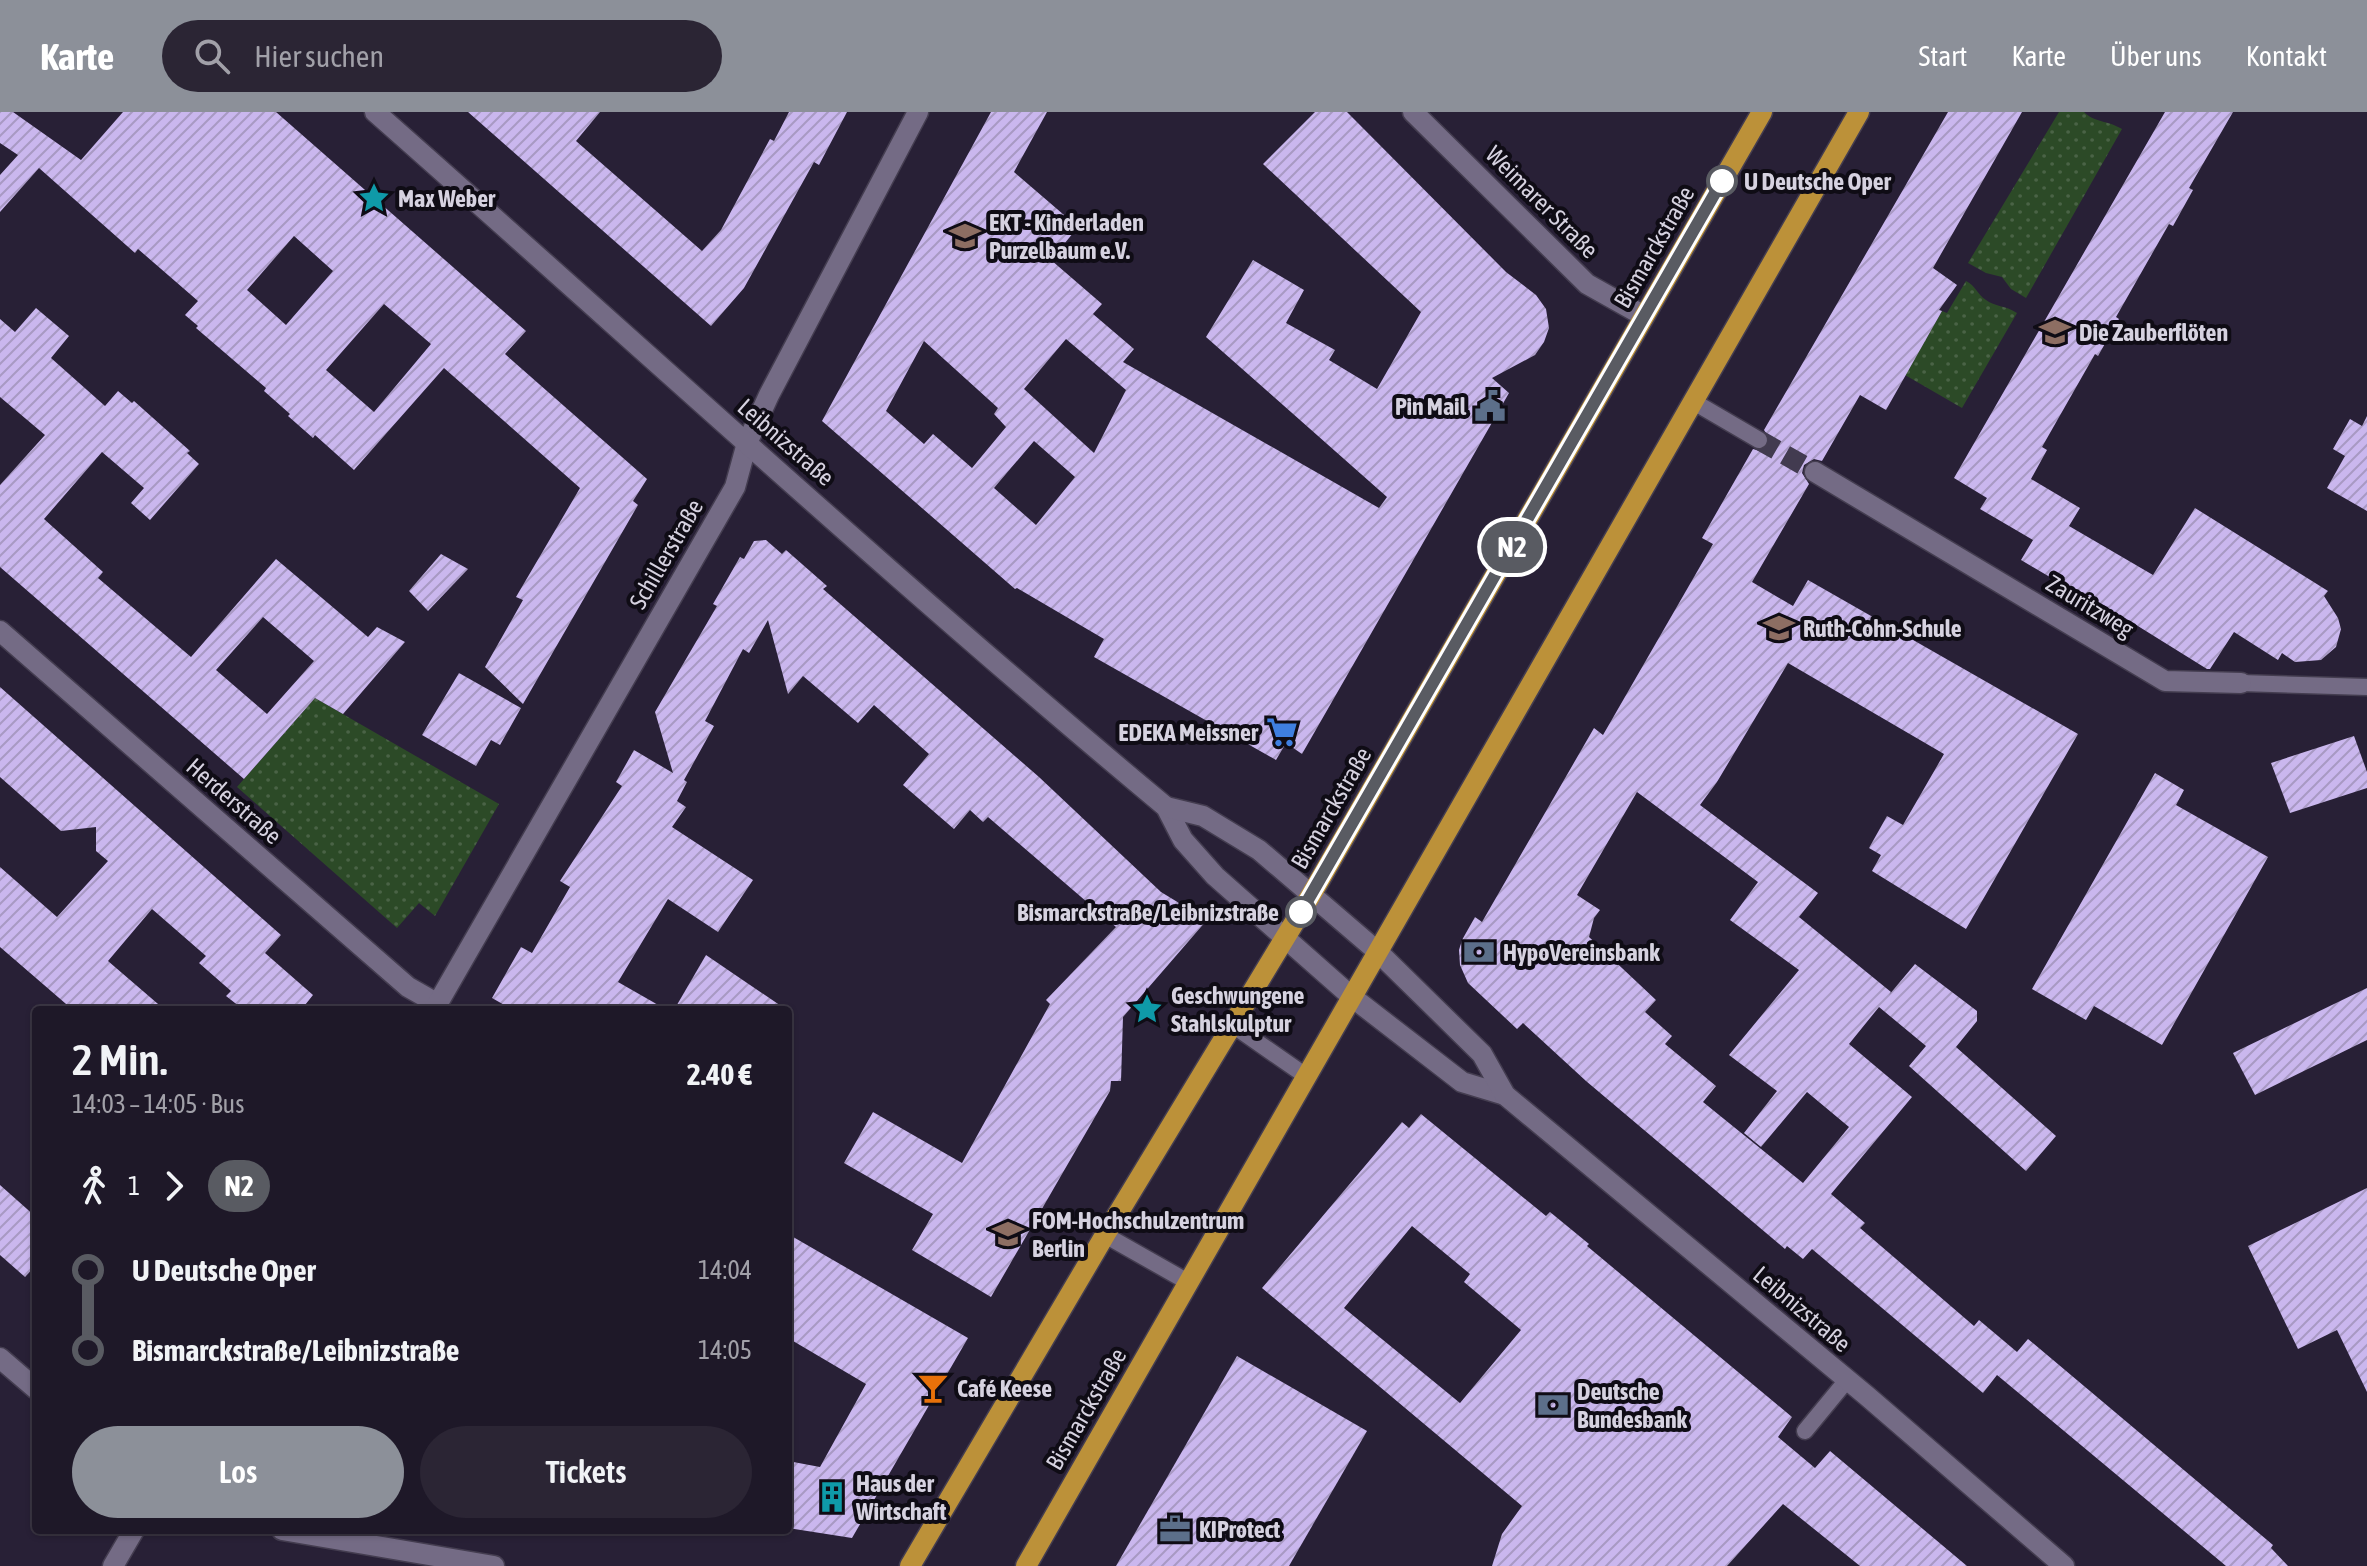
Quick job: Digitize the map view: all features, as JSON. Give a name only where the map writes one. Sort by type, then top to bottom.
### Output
[{"type":"main road","name":"Bismarckstraße","points":[[910,1566],[1105,1235],[1311,895],[1762,112]]},
{"type":"main road","name":"Bismarckstraße","points":[[1026,1566],[1859,112]]},
{"type":"street","name":"Leibnizstraße","points":[[375,112],[747,443],[1166,807],[1183,840],[1215,876],[1285,939],[1352,997],[1462,1082],[1505,1095]]},
{"type":"street","name":"Schillerstraße","points":[[437,1006],[735,487],[747,443],[774,385],[918,112]]},
{"type":"street","name":"Weimarer Straße","points":[[1413,112],[1587,284],[1644,316]]},
{"type":"street","name":"Zauritzweg","points":[[1815,472],[2165,681],[2241,683]]},
{"type":"street","name":"Herderstraße","points":[[0,631],[408,987],[435,1006]]},
{"type":"street","name":"Leibnizstraße","points":[[1166,807],[1203,816],[1259,850],[1378,952],[1482,1054],[1505,1095],[1847,1380],[2064,1566]]},
{"type":"street","points":[[0,1358],[32,1386]]},
{"type":"street","points":[[113,1566],[132,1534]]},
{"type":"street","points":[[306,1534],[494,1566]]},
{"type":"lane","points":[[1694,402],[1759,440]]},
{"type":"lane","name":"Zauritzweg","points":[[2241,683],[2367,687]]},
{"type":"lane","points":[[1234,1026],[1306,1076]]},
{"type":"lane","points":[[1105,1235],[1188,1282]]},
{"type":"lane","points":[[1805,1431],[1847,1380]]},
{"type":"green space","points":[[2059,112],[2084,112],[2122,129],[2026,298],[2011,289],[2002,277],[1968,263]]},
{"type":"green space","points":[[1966,281],[1989,302],[2017,313],[1962,408],[1905,375],[1942,311],[1947,313]]},
{"type":"green space","points":[[315,698],[499,804],[435,916],[419,903],[397,928],[237,787]]},
{"type":"building","points":[[0,112],[13,112],[81,160],[123,112],[276,112],[526,331],[505,354],[647,479],[633,501],[638,505],[523,704],[485,667],[523,600],[516,597],[580,488],[444,368],[354,470],[288,416],[290,414],[264,391],[266,388],[196,328],[198,326],[185,315],[198,301],[138,249],[135,253],[39,168],[0,212],[0,175],[18,155],[0,143]],"holes":[[[294,236],[333,271],[286,325],[247,290]],[[384,304],[431,344],[374,412],[326,370]]]},
{"type":"building","points":[[468,112],[600,112],[576,141],[702,251],[721,230],[770,139],[774,141],[789,112],[847,112],[819,165],[814,162],[744,288],[711,326]]},
{"type":"building","points":[[991,112],[1047,112],[1014,172],[1078,227],[1051,260],[1102,304],[1093,314],[1134,349],[1123,362],[1379,508],[1387,497],[1206,337],[1253,260],[1304,290],[1286,323],[1335,350],[1329,360],[1377,389],[1421,312],[1263,164],[1315,112],[1347,112],[1506,272],[1536,295],[1546,309],[1549,328],[1535,355],[1492,378],[1509,393],[1302,754],[1286,743],[1276,760],[1094,657],[1104,639],[1015,589],[822,421]],"holes":[[[1066,339],[1126,390],[1094,453],[1024,389]],[[924,341],[998,408],[994,414],[1006,427],[972,468],[933,434],[924,444],[886,411]],[[1034,441],[1075,477],[1036,525],[994,488]]]},
{"type":"building","points":[[1948,112],[2022,112],[1933,268],[1957,285],[1939,310],[1942,311],[1886,410],[1860,395],[1822,461],[1814,459],[1804,465],[1802,473],[1809,484],[1752,582],[1793,606],[1808,580],[2078,734],[1966,929],[1872,871],[1881,855],[1869,848],[1887,816],[1903,825],[1944,754],[1788,663],[1700,805],[1818,893],[1799,917],[1891,992],[1889,995],[1915,964],[1977,1011],[1977,1021],[1956,1047],[2056,1136],[2026,1171],[1909,1066],[1926,1046],[1879,1007],[1849,1044],[1912,1097],[1831,1194],[1865,1223],[1860,1228],[1974,1326],[1979,1320],[2017,1352],[2028,1339],[2273,1545],[2271,1548],[2288,1566],[2226,1566],[1997,1375],[1983,1393],[1812,1249],[1803,1259],[1787,1246],[1785,1249],[1586,1081],[1523,1023],[1517,1029],[1468,983],[1460,965],[1462,940],[1475,917],[1482,922],[1594,728],[1603,735],[1713,544],[1702,538],[1753,449],[1760,451],[1768,446],[1770,439],[1764,430]],"holes":[[[1637,792],[1758,882],[1730,920],[1799,970],[1729,1055],[1777,1091],[1744,1133],[1761,1147],[1807,1092],[1849,1127],[1803,1183],[1703,1102],[1716,1086],[1665,1044],[1672,1036],[1645,1012],[1656,1000],[1589,937],[1594,918],[1600,910],[1577,895]]]},
{"type":"building","points":[[2165,112],[2233,112],[2189,188],[2193,190],[2173,226],[2169,224],[2116,317],[2119,319],[2098,356],[2095,354],[2042,447],[2047,450],[2031,479],[2080,508],[2069,526],[2153,575],[2195,508],[2328,591],[2324,596],[2341,629],[2336,647],[2321,660],[2295,662],[2282,653],[2278,660],[2234,632],[2210,669],[2207,669],[2125,618],[2123,620],[2021,560],[2033,540],[1980,509],[1987,498],[1954,478]]},
{"type":"building","points":[[36,308],[69,336],[51,358],[105,406],[118,391],[132,403],[134,401],[190,451],[187,453],[199,464],[150,520],[131,503],[144,488],[102,452],[44,519],[103,572],[98,578],[191,657],[276,559],[368,637],[377,627],[405,642],[343,714],[315,698],[244,779],[0,567],[0,485],[45,435],[0,397],[0,319],[15,332]],"holes":[[[263,617],[314,661],[267,714],[216,670]]]},
{"type":"building","points":[[2367,416],[2367,511],[2327,488],[2345,456],[2333,449],[2350,419],[2362,426]]},
{"type":"building","points":[[766,540],[782,554],[786,550],[827,586],[823,589],[1039,777],[1161,892],[1207,920],[1123,1017],[1121,1081],[1111,1081],[1110,1091],[991,1297],[912,1250],[933,1214],[844,1163],[873,1112],[962,1163],[1050,1004],[1046,1000],[1116,927],[988,817],[983,822],[970,810],[954,829],[903,785],[929,754],[874,705],[858,723],[803,676],[788,694],[768,620],[749,653],[743,649],[705,721],[714,726],[684,780],[687,782],[677,801],[686,807],[672,827],[753,880],[718,932],[668,899],[618,982],[660,1006],[506,1006],[492,998],[521,947],[532,953],[570,887],[560,881],[622,786],[616,782],[634,750],[673,773],[655,712],[717,606],[713,604],[740,557],[744,559],[754,541]]},
{"type":"building","points":[[441,554],[468,569],[428,611],[409,591]]},
{"type":"building","points":[[459,673],[521,708],[500,745],[491,740],[476,766],[422,735]]},
{"type":"building","points":[[0,687],[281,935],[265,953],[313,995],[304,1006],[239,1006],[226,996],[231,991],[199,963],[206,956],[152,909],[108,961],[160,1006],[68,1006],[0,947],[0,867],[57,917],[108,861],[96,851],[96,827],[61,831],[0,777]]},
{"type":"building","points":[[2354,736],[2367,772],[2367,788],[2290,813],[2271,763]]},
{"type":"building","points":[[2155,773],[2184,790],[2176,805],[2268,857],[2162,1045],[2094,1006],[2086,1020],[2032,989]]},
{"type":"building","points":[[706,955],[781,1006],[676,1006]]},
{"type":"building","points":[[2367,988],[2367,1040],[2255,1095],[2233,1053]]},
{"type":"building","points":[[1421,1114],[1546,1216],[1550,1212],[1792,1417],[1778,1437],[1815,1468],[1830,1451],[1967,1566],[1860,1566],[1783,1504],[1727,1566],[1492,1566],[1502,1534],[1522,1506],[1262,1288],[1402,1122],[1409,1128]],"holes":[[[1412,1226],[1470,1274],[1464,1282],[1521,1330],[1460,1403],[1344,1308]]]},
{"type":"building","points":[[0,1185],[32,1213],[32,1269],[25,1277],[0,1255]]},
{"type":"building","points":[[2367,1188],[2367,1392],[2337,1330],[2298,1349],[2248,1246]]},
{"type":"building","points":[[792,1236],[968,1338],[852,1538],[792,1529],[792,1462],[820,1467],[866,1384],[792,1340]]},
{"type":"building","points":[[1237,1356],[1367,1431],[1289,1566],[1116,1566]]},
{"type":"tunnel","points":[[1759,440],[1815,472]]},
{"type":"bus line","name":"N2","points":[[1301,912],[1722,181]]},
{"type":"place","name":"U Deutsche Oper","points":[[1722,181]]},
{"type":"place","name":"Max Weber","points":[[374,198]]},
{"type":"place","name":"EKT - Kinderladen Purzelbaum e.V.","points":[[965,236]]},
{"type":"place","name":"Die Zauberflöten","points":[[2055,332]]},
{"type":"place","name":"Pin Mail","points":[[1490,406]]},
{"type":"place","name":"Ruth-Cohn-Schule","points":[[1779,628]]},
{"type":"place","name":"EDEKA Meissner","points":[[1282,732]]},
{"type":"place","name":"Bismarckstraße/Leibnizstraße","points":[[1301,912]]},
{"type":"place","name":"HypoVereinsbank","points":[[1479,952]]},
{"type":"place","name":"Geschwungene Stahlskulptur","points":[[1147,1009]]},
{"type":"place","name":"FOM-Hochschulzentrum Berlin","points":[[1008,1234]]},
{"type":"place","name":"Café Keese","points":[[933,1388]]},
{"type":"place","name":"Deutsche Bundesbank","points":[[1553,1405]]},
{"type":"place","name":"Haus der Wirtschaft","points":[[832,1497]]},
{"type":"place","name":"KIProtect","points":[[1175,1529]]}]
